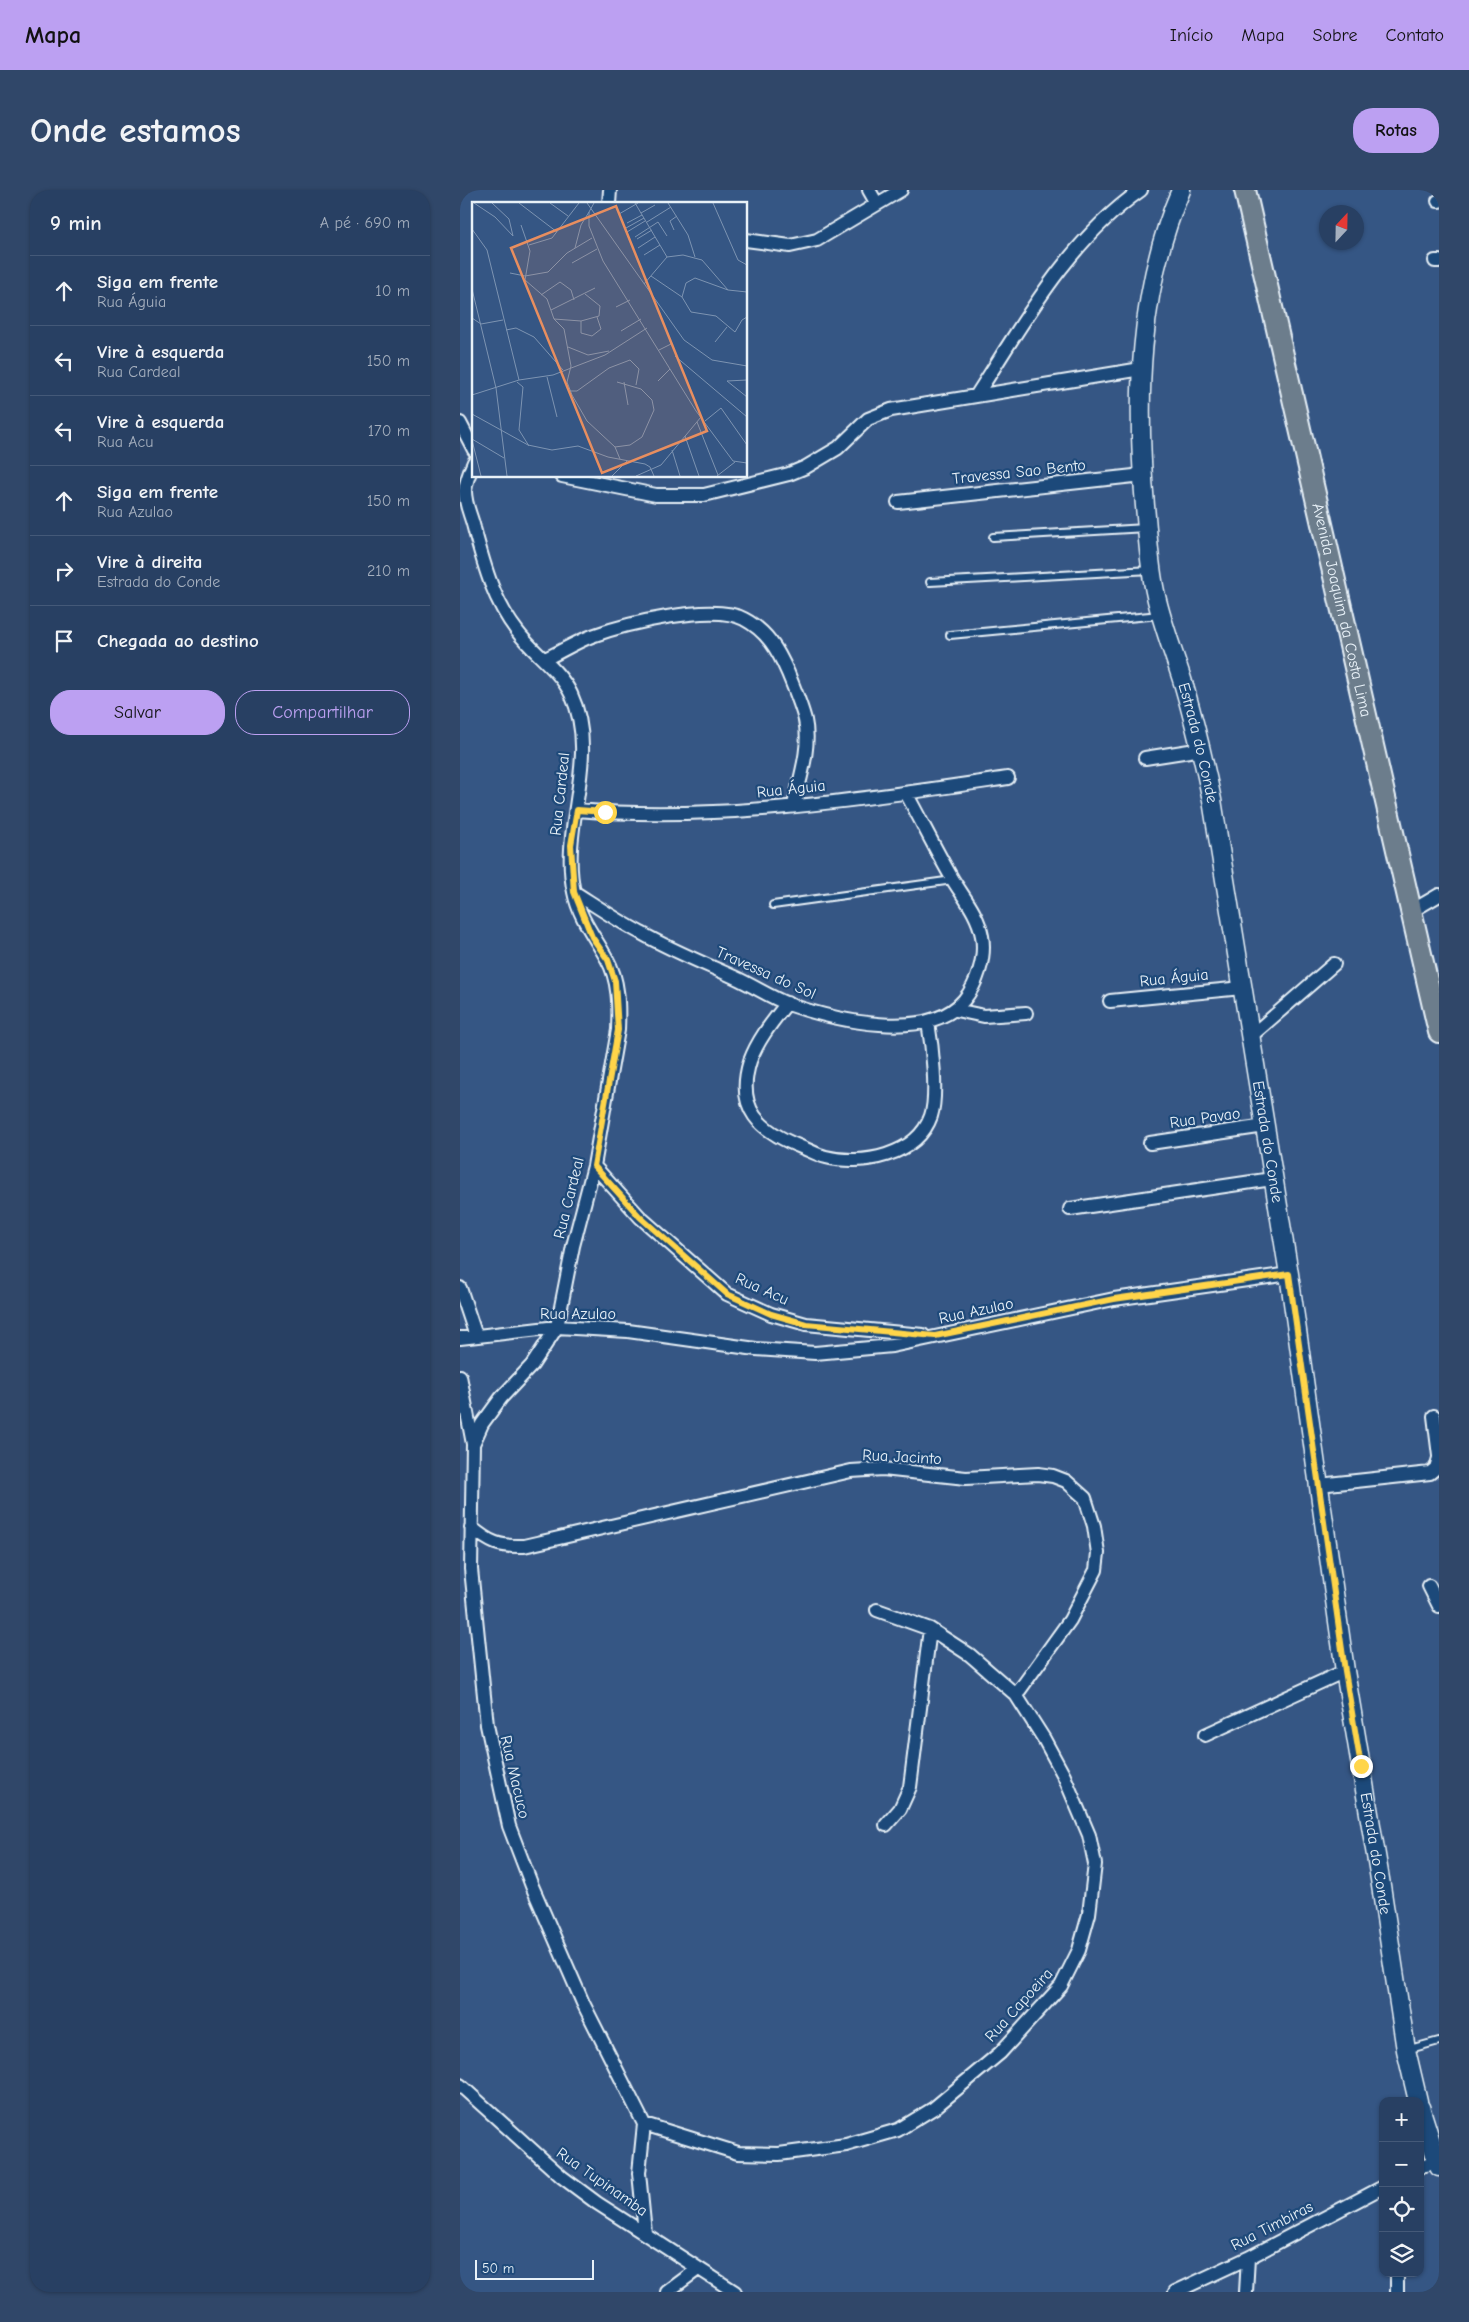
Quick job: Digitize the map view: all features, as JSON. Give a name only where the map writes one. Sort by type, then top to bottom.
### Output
[{"type":"main road","name":"Avenida Joaquim da Costa Lima","points":[[1245,190],[1439,1032]]},
{"type":"street","points":[[869,190],[877,204]]},
{"type":"street","points":[[748,240],[790,246],[817,240],[901,190]]},
{"type":"street","points":[[976,396],[1042,293],[1092,231],[1141,190]]},
{"type":"street","name":"Estrada do Conde","points":[[1181,190],[1167,230],[1150,294],[1141,369],[1143,475],[1152,570],[1160,616],[1180,672],[1202,749],[1242,988],[1252,1036],[1272,1179],[1289,1274],[1345,1671],[1380,1879],[1406,2050],[1417,2097]]},
{"type":"street","points":[[572,478],[656,495],[704,495],[789,474],[806,467],[838,448],[868,419],[891,410],[1141,369]]},
{"type":"street","points":[[460,422],[472,446]]},
{"type":"street","name":"Rua Cardeal","points":[[472,468],[465,490],[467,508],[491,587],[517,632],[545,659],[570,692],[579,715],[582,742],[577,810],[571,845],[574,892],[592,937],[608,960],[615,981],[618,1006],[618,1030],[594,1166],[573,1246],[557,1327]]},
{"type":"street","name":"Travessa Sao Bento","points":[[898,502],[1143,475]]},
{"type":"street","points":[[545,659],[590,637],[628,624],[684,615],[719,613],[742,618],[760,628],[773,643],[795,689],[805,721],[807,741],[794,805]]},
{"type":"street","points":[[1145,758],[1202,749]]},
{"type":"street","name":"Rua Águia","points":[[577,810],[666,814],[794,805],[906,793],[1008,778]]},
{"type":"street","name":"Travessa do Sol","points":[[574,892],[641,933],[787,1003],[854,1022],[894,1024],[928,1022],[956,1010],[973,989],[982,962],[983,938],[973,911],[953,880],[906,793]]},
{"type":"street","points":[[1410,912],[1439,895]]},
{"type":"street","points":[[1252,1036],[1334,964]]},
{"type":"street","name":"Rua Águia","points":[[1110,1001],[1242,988]]},
{"type":"street","points":[[787,1003],[763,1034],[750,1060],[747,1098],[754,1116],[765,1130],[826,1157],[853,1160],[882,1157],[906,1146],[920,1134],[931,1116],[933,1051],[928,1022]]},
{"type":"street","points":[[956,1010],[984,1016],[1026,1013]]},
{"type":"street","name":"Rua Pavao","points":[[1150,1143],[1265,1126]]},
{"type":"street","name":"Rua Acu","points":[[594,1166],[640,1217],[727,1294],[771,1314],[806,1324],[935,1336]]},
{"type":"street","points":[[1070,1209],[1272,1179]]},
{"type":"street","name":"Rua Azulao","points":[[460,1338],[557,1327],[628,1331],[756,1349],[815,1353],[892,1346],[1114,1299],[1289,1274]]},
{"type":"street","points":[[460,1288],[476,1336]]},
{"type":"street","name":"Rua Macuco","points":[[557,1327],[532,1365],[502,1398],[482,1424],[473,1444],[471,1569],[487,1725],[509,1826],[532,1886],[584,2003],[644,2124]]},
{"type":"street","points":[[460,1376],[473,1444]]},
{"type":"street","points":[[1319,1485],[1430,1473],[1436,1468],[1439,1457],[1434,1416]]},
{"type":"street","name":"Rua Jacinto","points":[[471,1527],[489,1542],[508,1546],[524,1546],[851,1471],[883,1469],[966,1478],[1038,1474],[1053,1476],[1066,1481],[1085,1498],[1094,1526],[1098,1553],[1096,1570],[1070,1620],[1016,1695]]},
{"type":"street","points":[[1429,1586],[1439,1606]]},
{"type":"street","name":"Rua Capoeira","points":[[644,2124],[738,2153],[779,2154],[846,2145],[898,2130],[934,2108],[1000,2053],[1061,1986],[1079,1950],[1089,1914],[1095,1864],[1089,1835],[1064,1776],[1044,1739],[1016,1695],[970,1656],[930,1629],[877,1610]]},
{"type":"street","points":[[886,1825],[900,1809],[910,1787],[930,1629]]},
{"type":"street","points":[[1206,1735],[1345,1671]]},
{"type":"street","name":"Rua Tupinamba","points":[[460,2085],[562,2177],[597,2203],[735,2292]]},
{"type":"street","points":[[644,2124],[639,2173],[645,2233]]},
{"type":"street","points":[[1424,2126],[1432,2165]]},
{"type":"street","name":"Rua Timbiras","points":[[1174,2292],[1248,2258],[1379,2189]]},
{"type":"street","points":[[1246,2292],[1248,2258]]},
{"type":"street","points":[[668,2292],[698,2269]]},
{"type":"street","points":[[1397,2277],[1397,2292]]},
{"type":"lane","points":[[992,537],[1147,528]]},
{"type":"lane","points":[[930,582],[1152,570]]},
{"type":"lane","points":[[950,635],[1160,616]]},
{"type":"lane","points":[[773,905],[953,880]]},
{"type":"lane","points":[[1406,2050],[1439,2041]]},
{"type":"route","points":[[605,812],[577,810],[571,845],[574,892],[592,937],[608,960],[615,981],[618,1006],[618,1030],[594,1166],[640,1217],[727,1294],[771,1314],[806,1324],[935,1336],[1114,1299],[1289,1274],[1345,1671],[1361,1766]]}]
